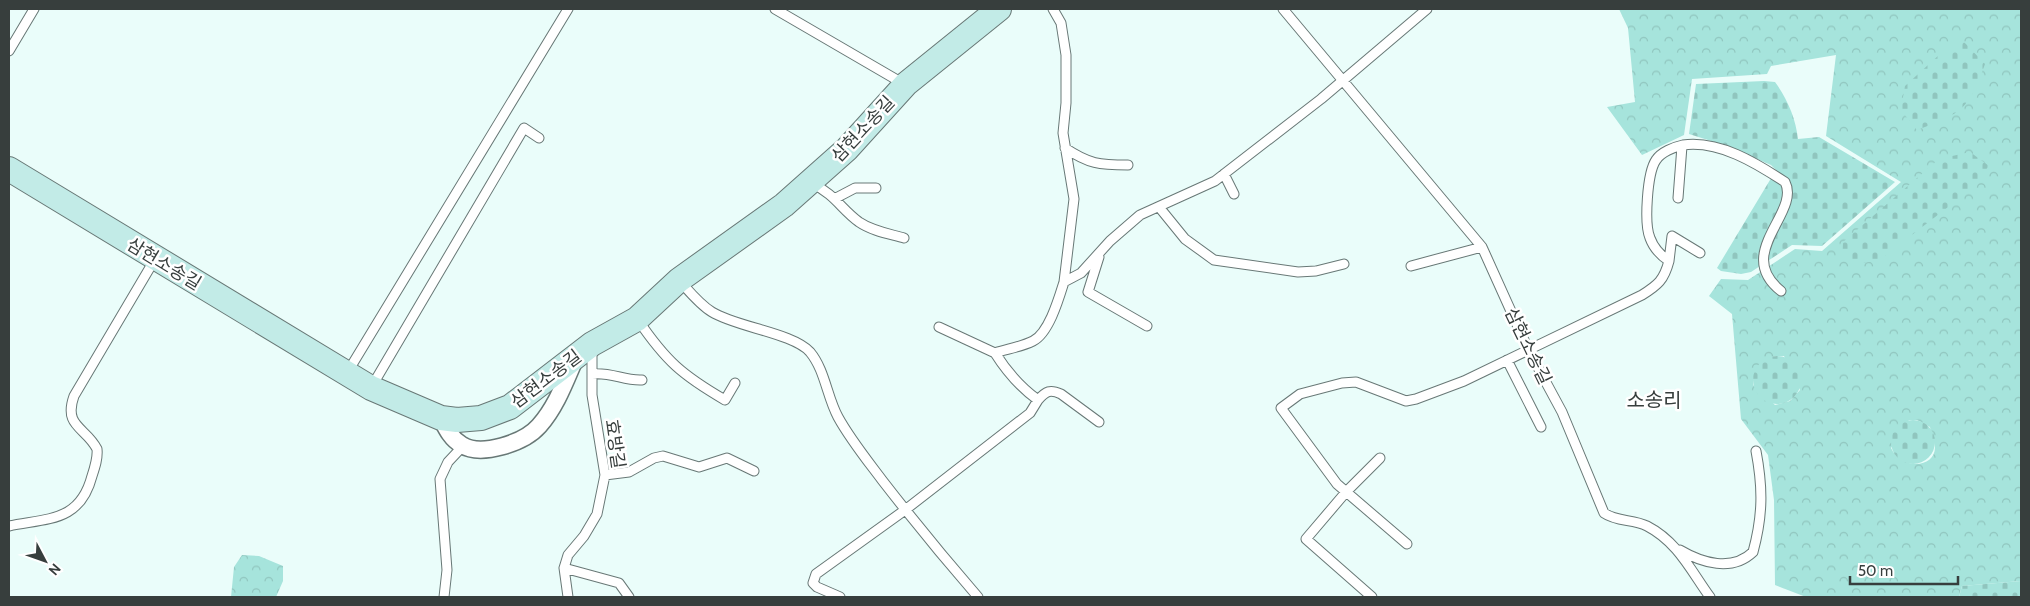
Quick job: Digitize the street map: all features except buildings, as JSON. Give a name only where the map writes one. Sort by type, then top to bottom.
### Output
[{"type":"street","name":"삼현소송길","points":[[9,169],[371,388],[441,418],[457,420],[481,418],[510,407],[587,358],[637,319],[679,280],[784,205],[847,149],[906,84],[999,9]]},
{"type":"street","points":[[441,418],[449,432],[462,446],[475,450],[510,444],[538,428],[560,392],[587,358]]},
{"type":"lane","points":[[9,51],[34,9]]},
{"type":"lane","points":[[347,373],[568,9]]},
{"type":"lane","points":[[775,9],[906,84]]},
{"type":"lane","points":[[995,353],[1035,340],[1042,333],[1055,308],[1064,282],[1074,200],[1063,133],[1066,103],[1066,54],[1061,23],[1053,9]]},
{"type":"lane","name":"삼현소송길","points":[[1283,9],[1482,247],[1528,349],[1562,412],[1604,514],[1611,518],[1639,523],[1649,527],[1678,548],[1710,597]]},
{"type":"lane","points":[[1064,282],[1081,273],[1125,226],[1140,215],[1196,192],[1224,174],[1343,80],[1427,9]]},
{"type":"lane","points":[[371,388],[524,128],[539,138]]},
{"type":"lane","points":[[1669,261],[1658,254],[1649,237],[1650,183],[1653,166],[1657,158],[1668,151],[1682,146],[1704,145],[1743,158],[1785,182],[1787,187],[1784,202],[1764,249],[1762,262],[1774,286],[1781,291]]},
{"type":"lane","points":[[1678,198],[1682,146]]},
{"type":"lane","points":[[1065,148],[1090,163],[1128,165]]},
{"type":"lane","points":[[1224,174],[1234,194]]},
{"type":"lane","points":[[811,182],[836,198],[850,215],[865,226],[904,238]]},
{"type":"lane","points":[[836,198],[855,188],[876,188]]},
{"type":"lane","points":[[1159,207],[1185,239],[1214,260],[1298,272],[1316,271],[1344,264]]},
{"type":"lane","points":[[1407,544],[1337,484],[1281,408],[1300,394],[1356,382],[1406,401],[1416,399],[1464,381],[1642,295],[1660,284],[1665,276],[1669,261],[1672,236],[1700,253]]},
{"type":"lane","points":[[1411,266],[1482,247]]},
{"type":"lane","points":[[1100,253],[1088,292],[1146,326]]},
{"type":"lane","points":[[9,526],[68,513],[82,502],[89,490],[97,449],[73,420],[71,406],[74,396],[156,259]]},
{"type":"lane","points":[[679,280],[711,312],[798,343],[808,350],[815,358],[838,417],[905,510],[978,597]]},
{"type":"lane","points":[[637,319],[664,357],[690,380],[725,400],[735,383]]},
{"type":"lane","points":[[939,327],[995,353],[1005,369],[1022,388],[1038,400]]},
{"type":"lane","points":[[587,358],[605,373],[619,375],[630,381],[642,380]]},
{"type":"lane","name":"효방길","points":[[564,568],[568,555],[584,536],[597,514],[605,475],[587,358]]},
{"type":"lane","points":[[1507,360],[1540,428]]},
{"type":"lane","points":[[840,597],[817,587],[814,583],[816,574],[905,510],[1019,422],[1030,413],[1044,393],[1054,391],[1062,394],[1099,422]]},
{"type":"lane","points":[[444,597],[447,570],[440,479],[448,462],[462,446]]},
{"type":"lane","points":[[1678,548],[1689,555],[1717,564],[1733,563],[1747,558],[1753,552],[1763,501],[1762,480],[1756,451]]},
{"type":"lane","points":[[605,475],[629,472],[654,458],[663,456],[699,467],[727,458],[754,471]]},
{"type":"lane","points":[[1372,597],[1306,539],[1346,492],[1380,458]]},
{"type":"lane","points":[[568,597],[564,568],[619,583],[629,597]]},
{"type":"green space","points":[[1619,9],[2021,9],[2021,581],[1962,586],[1959,597],[1806,597],[1775,585],[1774,500],[1768,455],[1741,419],[1732,314],[1709,296],[1721,279],[1748,280],[1795,249],[1822,251],[1901,182],[1826,136],[1836,55],[1771,66],[1767,74],[1692,79],[1684,135],[1642,155],[1607,107],[1635,102],[1628,28]],"holes":[[[1784,356],[1800,390],[1790,401],[1775,405],[1753,385],[1753,380],[1759,366],[1771,357]],[[1909,420],[1917,420],[1930,427],[1935,446],[1934,454],[1924,463],[1917,464],[1902,460],[1891,448]]]},
{"type":"green space","points":[[1963,41],[1985,64],[1974,91],[1962,108],[1954,114],[1917,130],[1901,110],[1905,86],[1939,55]]},
{"type":"green space","points":[[1775,82],[1783,95],[1793,116],[1798,139],[1819,137],[1895,182],[1822,246],[1792,245],[1751,272],[1741,274],[1721,271],[1717,268],[1776,170],[1771,165],[1727,146],[1689,134],[1696,84]]},
{"type":"green space","points":[[1970,152],[1989,166],[1965,194],[1878,261],[1851,264],[1842,256],[1843,242],[1939,159]]},
{"type":"green space","points":[[1772,356],[1782,356],[1794,363],[1801,375],[1801,385],[1794,397],[1782,404],[1772,404],[1764,400],[1757,393],[1753,385],[1753,375],[1757,367],[1764,360]]},
{"type":"green space","points":[[1917,420],[1929,426],[1934,433],[1934,451],[1929,458],[1922,463],[1909,464],[1901,461],[1894,454],[1891,438],[1894,430],[1901,423]]},
{"type":"green space","points":[[242,555],[259,556],[283,566],[283,581],[276,597],[231,597],[234,567]]},
{"type":"green space","points":[[2021,581],[2021,597],[1959,597],[1962,586]]},
{"type":"district","name":"소송리","points":[[1654,400]]}]
